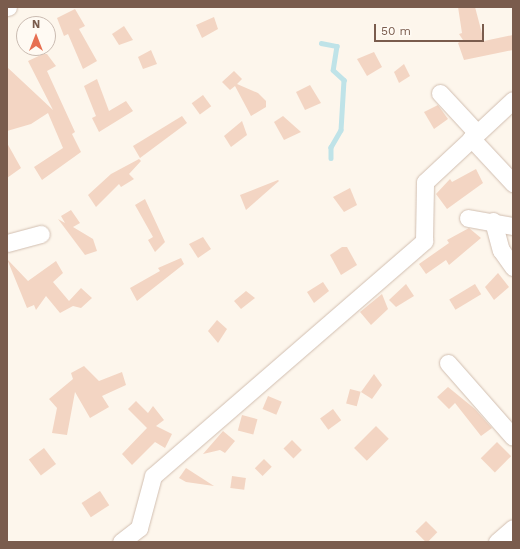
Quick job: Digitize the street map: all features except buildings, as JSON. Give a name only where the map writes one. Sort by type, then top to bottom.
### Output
[{"type":"street","points":[[440,93],[513,183]]},
{"type":"street","points":[[121,542],[139,528],[153,476],[424,241],[425,182],[513,100]]},
{"type":"street","points":[[468,218],[513,226]]},
{"type":"street","points":[[493,222],[501,250],[513,267]]},
{"type":"street","points":[[7,243],[41,234]]},
{"type":"street","points":[[448,362],[513,437]]},
{"type":"street","points":[[497,542],[513,528]]},
{"type":"waterway","points":[[321,43],[337,46],[333,70],[344,80],[341,130],[331,147],[331,158]]}]
